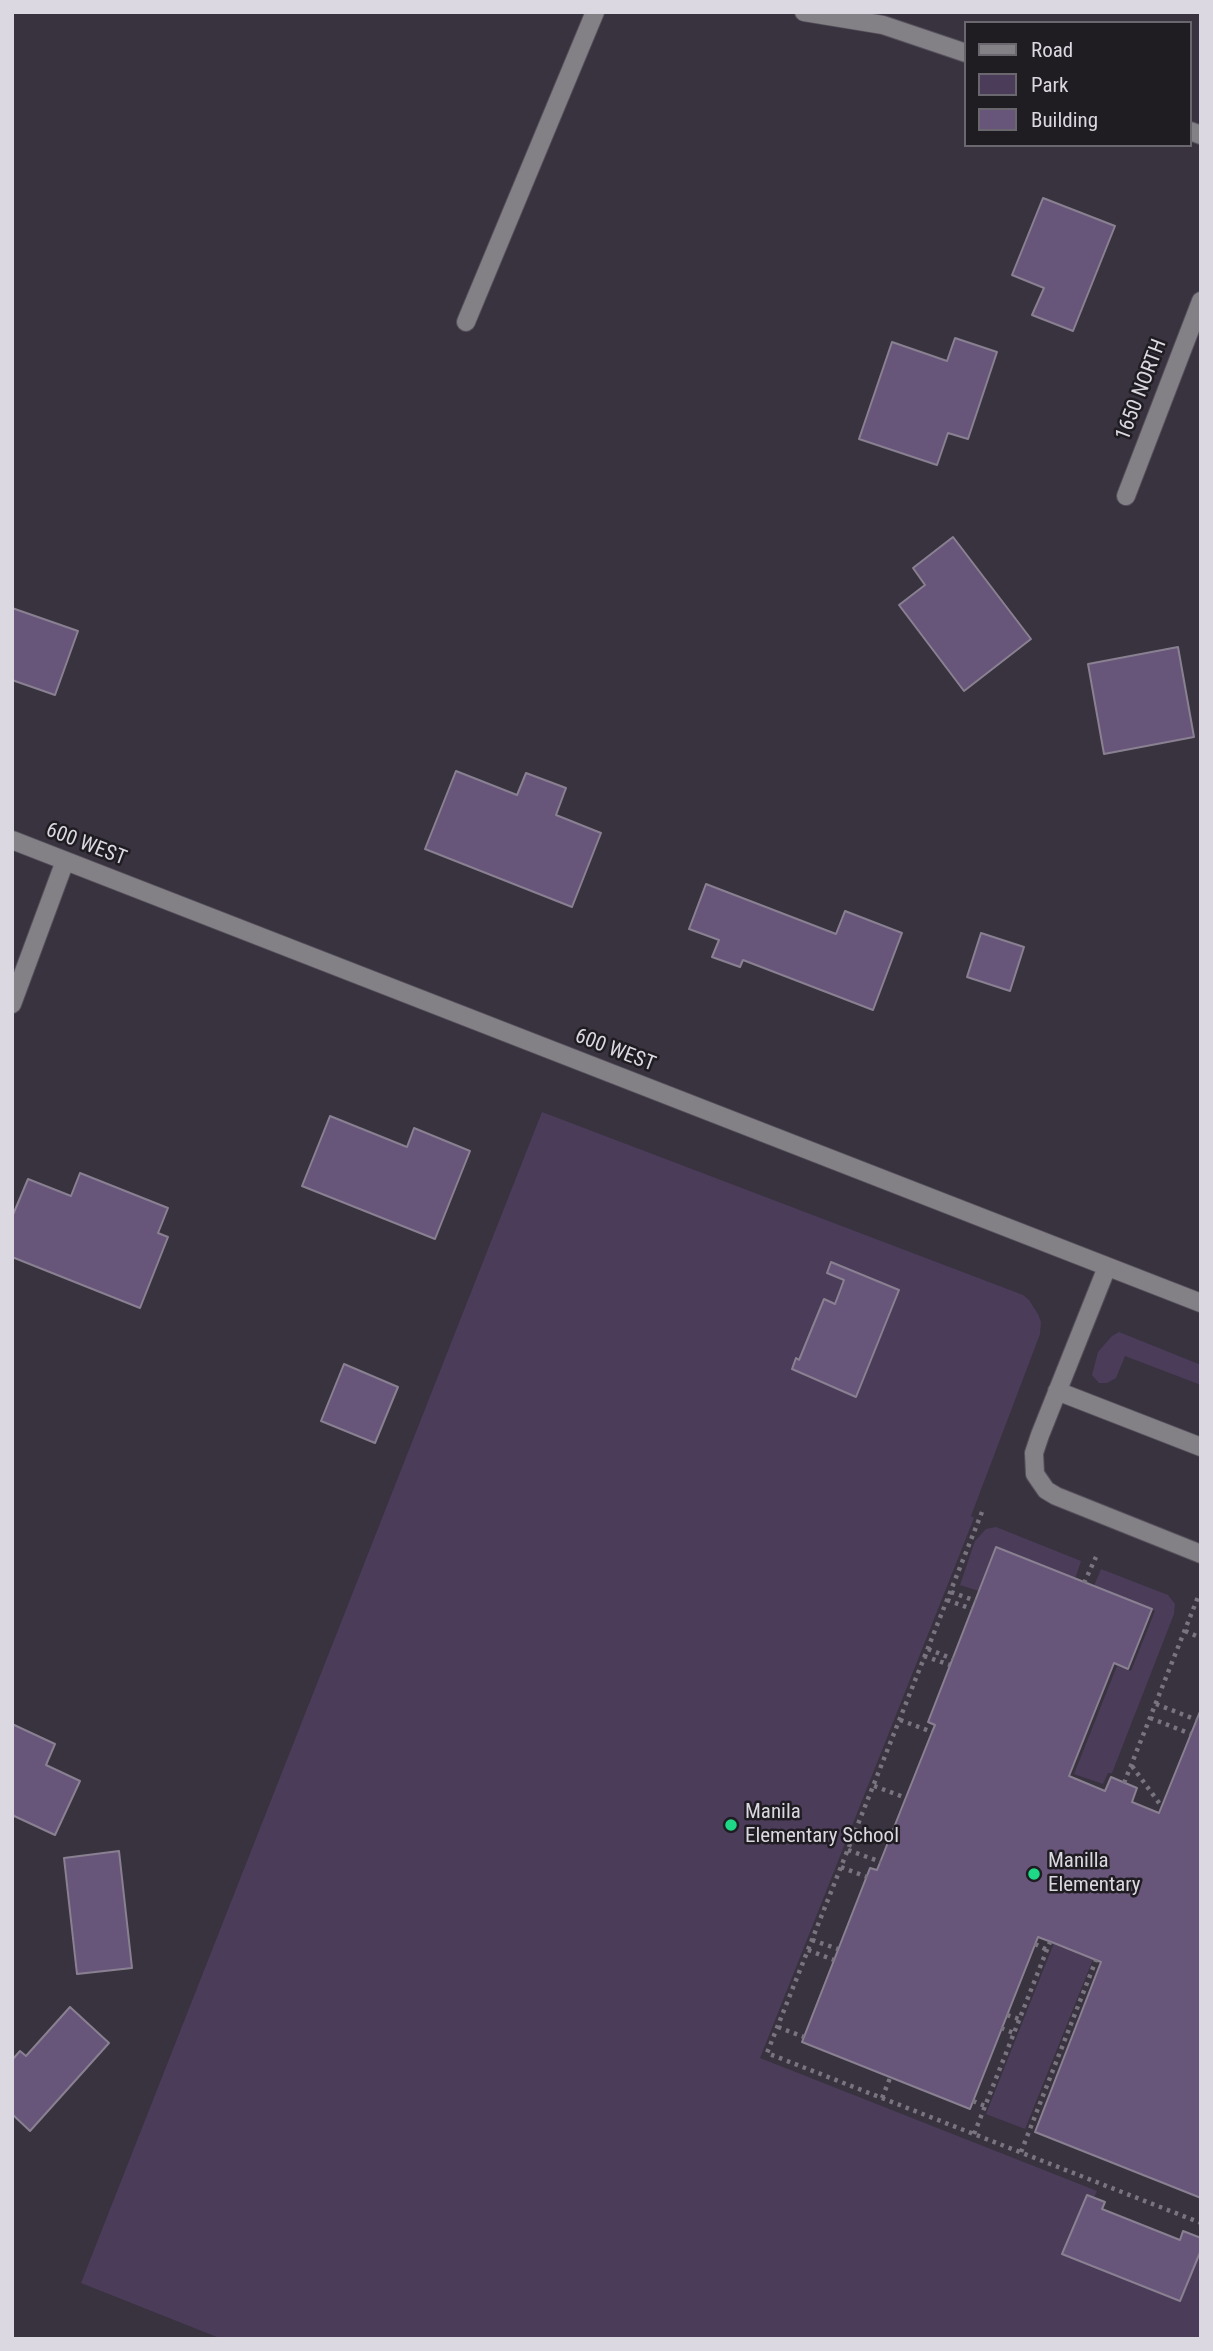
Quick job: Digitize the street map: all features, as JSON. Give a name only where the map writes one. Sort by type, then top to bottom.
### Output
[{"type":"street","points":[[466,322],[595,12]]},
{"type":"street","points":[[804,12],[883,25],[964,53]]},
{"type":"street","name":"1650 NORTH","points":[[1126,496],[1201,300]]},
{"type":"street","name":"600 WEST","points":[[12,840],[1201,1303]]},
{"type":"street","points":[[12,1004],[65,861]]},
{"type":"street","points":[[1107,1267],[1057,1391],[1034,1453],[1033,1465],[1040,1483],[1056,1496],[1201,1554]]},
{"type":"street","points":[[1057,1391],[1201,1447]]},
{"type":"path","points":[[982,1512],[767,2053],[1201,2223]]},
{"type":"path","points":[[1084,1583],[1096,1557]]},
{"type":"path","points":[[951,1592],[976,1601]]},
{"type":"path","points":[[1124,1783],[1198,1597]]},
{"type":"path","points":[[947,1600],[972,1609]]},
{"type":"path","points":[[1185,1631],[1201,1637]]},
{"type":"path","points":[[928,1649],[953,1659]]},
{"type":"path","points":[[925,1656],[950,1665]]},
{"type":"path","points":[[1156,1704],[1196,1720]]},
{"type":"path","points":[[1150,1718],[1191,1734]]},
{"type":"path","points":[[900,1720],[932,1732]]},
{"type":"path","points":[[1132,1765],[1161,1807]]},
{"type":"path","points":[[874,1786],[906,1798]]},
{"type":"path","points":[[848,1850],[881,1862]]},
{"type":"path","points":[[841,1867],[867,1877]]},
{"type":"path","points":[[812,1940],[838,1949]]},
{"type":"path","points":[[974,2134],[1050,1942]]},
{"type":"path","points":[[1035,1944],[1046,1950]]},
{"type":"path","points":[[808,1951],[834,1960]]},
{"type":"path","points":[[1021,2152],[1096,1969],[1096,1960]]},
{"type":"path","points":[[1007,2015],[1019,2019]]},
{"type":"path","points":[[778,2027],[804,2037]]},
{"type":"path","points":[[1002,2028],[1014,2033]]},
{"type":"path","points":[[882,2098],[890,2078]]},
{"type":"path","points":[[973,2101],[985,2106]]},
{"type":"green space","name":"Manila Elementary School","points":[[542,1112],[1023,1295],[1029,1300],[1041,1322],[1040,1334],[971,1516],[974,1518],[760,2058],[1097,2191],[1094,2198],[1086,2195],[1063,2254],[1179,2301],[1201,2250],[1201,2339],[222,2339],[81,2283]],"holes":[[[831,1262],[899,1290],[855,1396],[805,1376],[796,1358],[799,1360],[825,1300],[835,1304],[844,1280],[827,1273]]]},
{"type":"green space","points":[[1119,1332],[1201,1365],[1201,1385],[1125,1356],[1116,1378],[1107,1383],[1099,1383],[1092,1375],[1098,1352]]},
{"type":"green space","points":[[996,1527],[1081,1561],[1075,1579],[979,1591],[960,1585],[975,1541],[986,1529]]},
{"type":"green space","points":[[1101,1569],[1168,1595],[1175,1604],[1174,1614],[1112,1773],[1108,1773],[1103,1784],[1074,1774],[1117,1666],[1131,1671],[1155,1611],[1094,1586]]},
{"type":"green space","points":[[1054,1943],[1093,1959],[1025,2129],[986,2114]]},
{"type":"building","points":[[1043,198],[1115,226],[1073,331],[1032,315],[1044,288],[1012,275]]},
{"type":"building","points":[[955,338],[997,352],[968,439],[948,433],[937,465],[859,439],[892,342],[947,361]]},
{"type":"building","points":[[953,537],[1031,639],[964,691],[899,605],[925,585],[913,568]]},
{"type":"building","points":[[12,608],[78,631],[55,695],[12,680]]},
{"type":"building","points":[[1178,647],[1194,737],[1104,754],[1088,664]]},
{"type":"building","points":[[456,771],[517,795],[526,773],[566,788],[556,815],[601,833],[572,907],[425,849]]},
{"type":"building","points":[[706,884],[836,934],[845,911],[902,933],[873,1010],[743,960],[740,967],[712,957],[719,940],[689,929]]},
{"type":"building","points":[[981,933],[1024,947],[1010,991],[967,977]]},
{"type":"building","points":[[330,1116],[407,1147],[414,1128],[470,1151],[435,1239],[302,1186]]},
{"type":"building","points":[[80,1173],[168,1208],[158,1233],[168,1237],[140,1308],[12,1257],[12,1217],[28,1179],[71,1196]]},
{"type":"building","points":[[831,1262],[899,1290],[856,1397],[792,1369],[796,1358],[799,1360],[824,1299],[835,1304],[844,1280],[827,1273]]},
{"type":"building","points":[[344,1364],[398,1387],[375,1443],[321,1421]]},
{"type":"building","name":"Manilla Elementary","points":[[996,1547],[1152,1609],[1128,1669],[1114,1663],[1069,1776],[1105,1791],[1111,1777],[1137,1788],[1132,1802],[1159,1813],[1201,1709],[1201,2198],[1035,2132],[1101,1962],[1054,1943],[1038,1937],[970,2109],[802,2042],[870,1868],[877,1870],[935,1725],[928,1722]]},
{"type":"building","points":[[12,1724],[55,1744],[46,1765],[80,1781],[55,1835],[12,1815]]},
{"type":"building","points":[[119,1851],[132,1968],[77,1974],[64,1858]]},
{"type":"building","points":[[70,2007],[109,2043],[30,2131],[12,2114],[12,2060],[20,2051],[26,2056]]},
{"type":"building","points":[[1087,2195],[1105,2202],[1102,2209],[1180,2240],[1183,2231],[1201,2238],[1201,2250],[1180,2301],[1062,2254]]},
{"type":"place","name":"Manila Elementary School","points":[[731,1825]]},
{"type":"place","name":"Manilla Elementary","points":[[1034,1874]]}]
